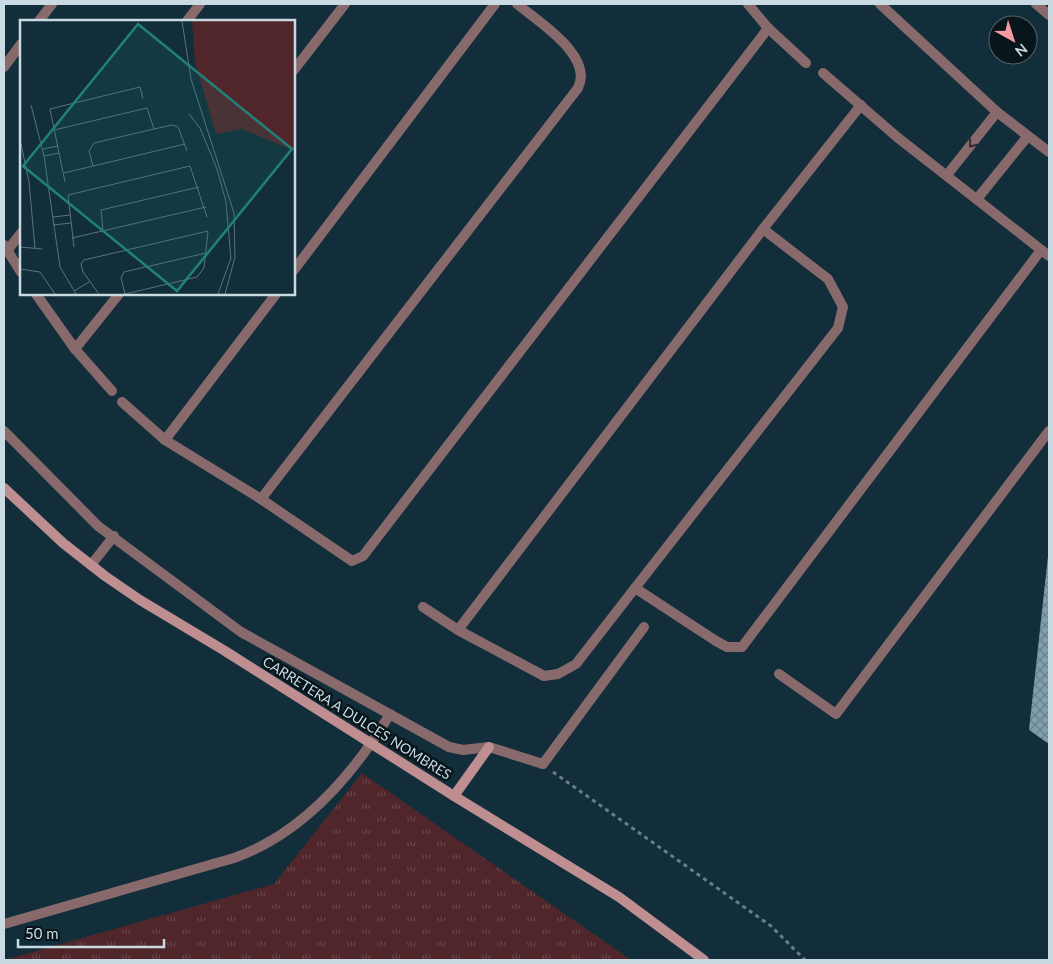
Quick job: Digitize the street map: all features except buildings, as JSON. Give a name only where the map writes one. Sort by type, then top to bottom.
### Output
[{"type":"main road","name":"CARRETERA A DULCES NOMBRES","points":[[4,488],[91,566],[140,600],[372,743],[454,796],[619,896],[704,960]]},
{"type":"main road","points":[[454,796],[490,747]]},
{"type":"street","points":[[40,20],[52,4]]},
{"type":"street","points":[[188,20],[200,4]]},
{"type":"street","points":[[295,69],[345,4]]},
{"type":"street","points":[[295,269],[496,4]]},
{"type":"street","points":[[261,499],[578,88],[582,80],[582,71],[574,54],[517,4]]},
{"type":"street","points":[[748,4],[768,28],[806,63]]},
{"type":"street","points":[[880,4],[997,112],[1027,137],[1049,152]]},
{"type":"street","points":[[1036,4],[1049,15]]},
{"type":"street","points":[[122,402],[165,440],[261,499],[352,561],[363,556],[768,28]]},
{"type":"street","points":[[4,67],[20,45]]},
{"type":"street","points":[[635,588],[716,642],[734,649],[742,646],[1045,253],[946,176],[823,73]]},
{"type":"street","points":[[458,630],[763,230],[861,105]]},
{"type":"street","points":[[946,176],[997,112]]},
{"type":"street","points":[[976,199],[1027,137]]},
{"type":"street","points":[[423,607],[458,630],[544,676],[558,674],[576,664],[838,328],[843,306],[828,280],[763,230]]},
{"type":"street","points":[[20,234],[6,248],[20,270]]},
{"type":"street","points":[[37,295],[76,349],[112,391]]},
{"type":"street","points":[[76,349],[119,295]]},
{"type":"street","points":[[165,440],[275,295]]},
{"type":"street","points":[[4,431],[98,526],[241,632],[449,747],[463,750],[490,747],[542,764],[644,626]]},
{"type":"street","points":[[779,674],[836,714],[1049,431]]},
{"type":"street","points":[[91,566],[114,536]]},
{"type":"street","points":[[4,924],[234,858],[269,843],[316,806],[341,781],[372,743],[390,714]]},
{"type":"path","points":[[542,764],[771,926],[805,960]]},
{"type":"green space","points":[[362,773],[631,960],[4,960],[274,884]]}]
